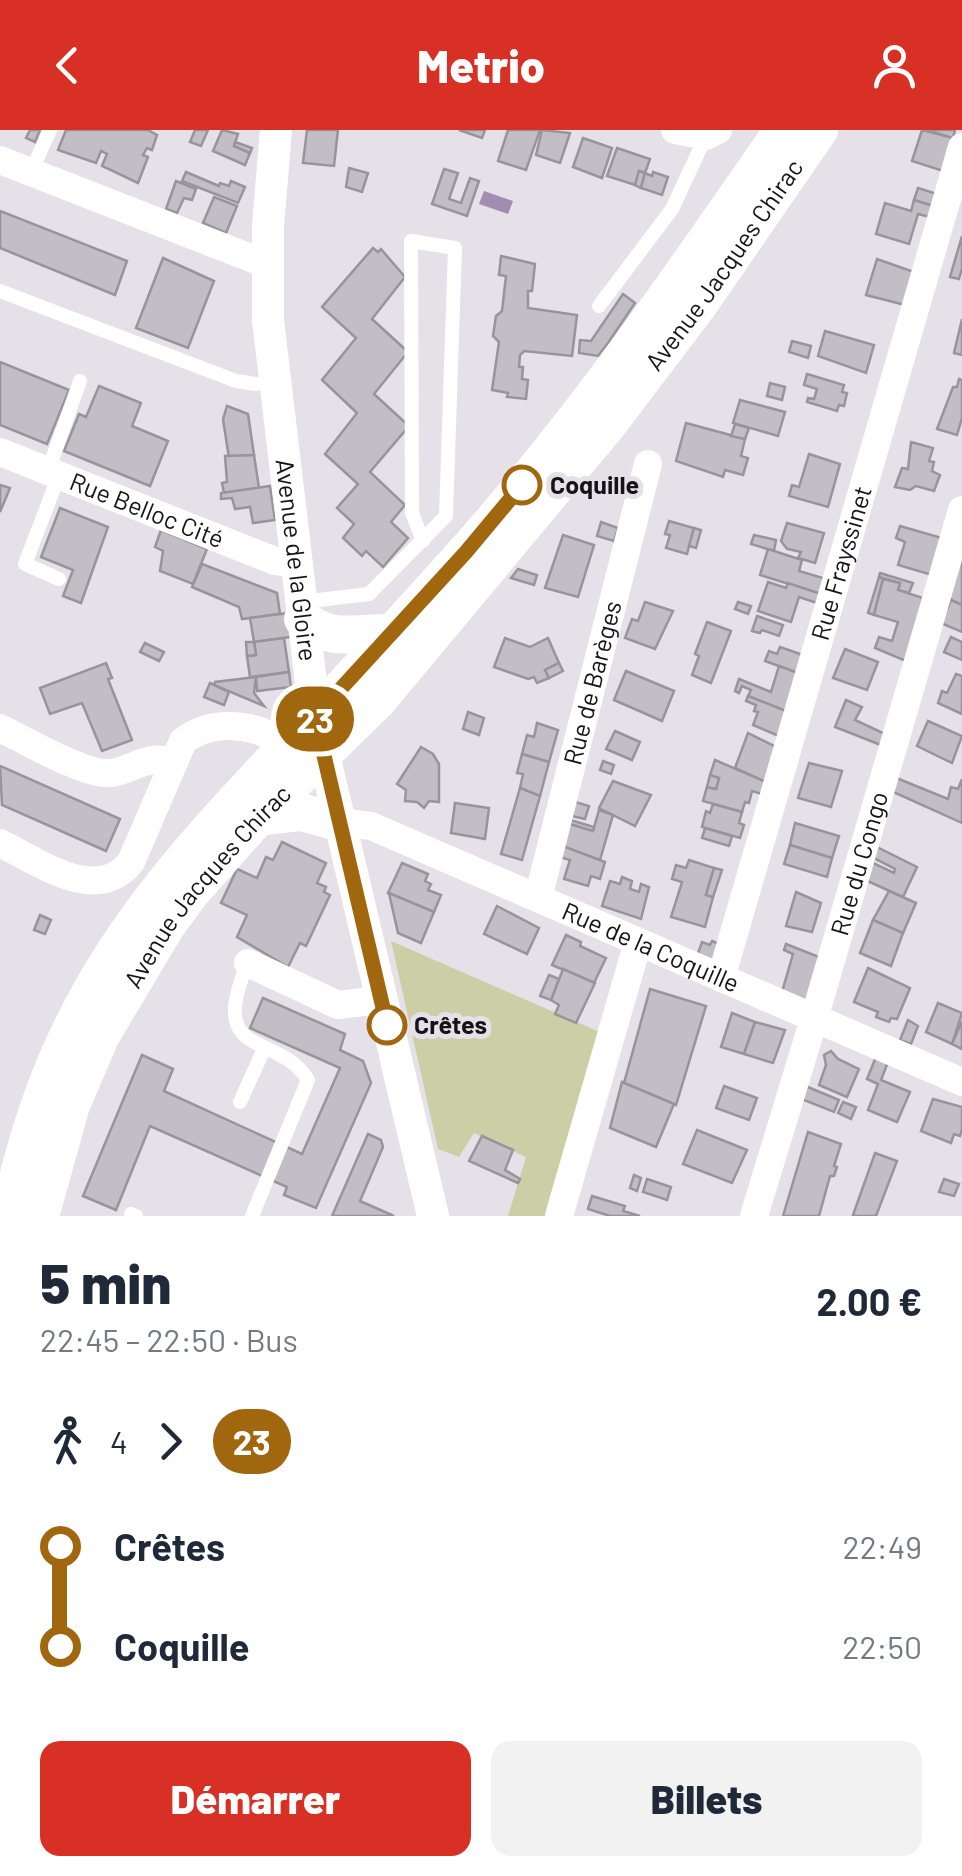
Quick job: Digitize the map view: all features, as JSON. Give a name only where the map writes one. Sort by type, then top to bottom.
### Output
[{"type":"main road","name":"Avenue Jacques Chirac","points":[[40,1216],[71,1105],[100,1037],[166,926],[258,817],[305,750],[315,717],[466,552],[581,411],[783,130]]},
{"type":"main road","name":"Avenue Jacques Chirac","points":[[9,1216],[23,1152],[72,1028],[150,899],[234,800],[377,702],[608,424],[698,304],[819,130]]},
{"type":"main road","points":[[302,611],[332,636],[390,634]]},
{"type":"main road","points":[[258,817],[301,812],[338,822]]},
{"type":"street","name":"Avenue de la Gloire","points":[[276,130],[266,264],[268,320],[315,717]]},
{"type":"street","points":[[675,130],[712,133]]},
{"type":"street","name":"Rue Frayssinet","points":[[721,978],[954,202],[962,147]]},
{"type":"street","points":[[0,160],[266,264]]},
{"type":"street","name":"Rue Belloc Cité","points":[[0,452],[275,561],[296,564]]},
{"type":"street","name":"Rue de Barèges","points":[[538,898],[648,464]]},
{"type":"street","name":"Rue du Congo","points":[[754,1216],[962,510]]},
{"type":"street","points":[[0,843],[82,881],[101,882],[120,876],[131,862],[183,741],[197,730],[239,727],[305,750],[338,822],[433,1216]]},
{"type":"street","points":[[0,728],[96,772],[113,773],[140,761],[160,758],[174,762]]},
{"type":"street","name":"Rue de la Coquille","points":[[338,822],[371,826],[962,1082]]},
{"type":"street","points":[[559,1216],[638,942]]},
{"type":"street","points":[[248,963],[338,1005],[381,1000]]},
{"type":"lane","points":[[32,172],[50,130]]},
{"type":"lane","points":[[599,306],[672,209],[712,133]]},
{"type":"lane","points":[[302,611],[369,594],[423,541],[446,516],[455,248],[411,241],[412,513],[423,541]]},
{"type":"lane","points":[[0,291],[236,380],[256,384]]},
{"type":"lane","points":[[59,579],[26,564],[80,381]]},
{"type":"lane","points":[[248,963],[236,987],[236,1024],[249,1041],[300,1066],[308,1080],[252,1216]]},
{"type":"lane","points":[[240,1102],[264,1049]]},
{"type":"green space","points":[[391,941],[602,1033],[548,1216],[508,1216],[526,1157],[474,1133],[459,1157],[438,1149]]},
{"type":"shaded area","points":[[484,191],[513,201],[508,214],[479,204]]},
{"type":"building","points":[[30,130],[40,130],[35,142],[26,138]]},
{"type":"building","points":[[66,130],[148,130],[157,135],[152,150],[147,148],[143,155],[148,157],[138,183],[102,166],[107,154],[101,151],[96,163],[58,150]]},
{"type":"building","points":[[195,130],[208,130],[201,146],[190,142]]},
{"type":"building","points":[[222,130],[238,134],[234,146],[250,153],[245,165],[213,151]]},
{"type":"building","points":[[307,130],[338,130],[334,166],[303,163]]},
{"type":"building","points":[[459,130],[485,130],[482,138]]},
{"type":"building","points":[[508,130],[540,130],[526,170],[498,161]]},
{"type":"building","points":[[542,130],[570,133],[560,163],[536,155]]},
{"type":"building","points":[[922,130],[953,138],[943,171],[912,161]]},
{"type":"building","points":[[927,130],[955,130],[953,138]]},
{"type":"building","points":[[583,138],[612,148],[602,178],[573,167]]},
{"type":"building","points":[[235,142],[252,148],[250,153],[234,146]]},
{"type":"building","points":[[617,148],[650,159],[645,173],[639,171],[635,185],[607,176]]},
{"type":"building","points":[[349,168],[368,173],[362,192],[346,187]]},
{"type":"building","points":[[444,169],[458,173],[449,199],[461,203],[470,178],[479,181],[467,216],[432,204]]},
{"type":"building","points":[[639,171],[645,173],[641,188],[635,185]]},
{"type":"building","points":[[186,172],[219,186],[229,186],[231,181],[245,187],[238,203],[182,181]]},
{"type":"building","points":[[653,172],[668,177],[662,195],[641,188],[645,173],[652,176]]},
{"type":"building","points":[[176,181],[196,189],[192,200],[184,198],[177,213],[166,209]]},
{"type":"building","points":[[918,188],[937,194],[933,206],[914,200]]},
{"type":"building","points":[[214,197],[237,206],[226,233],[203,223]]},
{"type":"building","points":[[914,200],[933,206],[930,217],[918,214],[909,244],[876,234],[885,203],[911,211]]},
{"type":"building","points":[[0,211],[127,261],[115,295],[0,248]]},
{"type":"building","points":[[962,236],[962,268],[959,279],[950,277]]},
{"type":"building","points":[[373,248],[378,252],[381,249],[405,277],[372,319],[408,352],[374,394],[409,426],[370,472],[405,505],[391,522],[408,538],[383,567],[366,551],[362,556],[343,538],[354,524],[337,508],[358,484],[325,454],[357,413],[322,380],[356,338],[322,307]]},
{"type":"building","points":[[501,256],[535,264],[528,308],[577,315],[572,356],[524,351],[520,355],[522,379],[528,380],[526,399],[492,390],[499,342],[493,336],[496,316],[502,311],[506,276],[499,275]]},
{"type":"building","points":[[163,258],[214,281],[188,348],[136,328]]},
{"type":"building","points":[[877,259],[914,272],[905,305],[866,295]]},
{"type":"building","points":[[623,294],[635,303],[608,343],[598,356],[579,353],[580,340],[591,341]]},
{"type":"building","points":[[962,319],[962,355],[954,353]]},
{"type":"building","points":[[825,331],[874,345],[866,373],[818,356]]},
{"type":"building","points":[[792,341],[811,346],[808,358],[789,352]]},
{"type":"building","points":[[0,362],[69,390],[47,444],[0,425]]},
{"type":"building","points":[[807,374],[844,385],[844,406],[839,405],[837,411],[807,402],[808,398],[814,399],[817,389],[804,385]]},
{"type":"building","points":[[959,379],[962,418],[957,435],[937,429]]},
{"type":"building","points":[[770,383],[785,387],[782,400],[767,396]]},
{"type":"building","points":[[99,386],[141,403],[132,426],[168,441],[150,486],[64,451],[79,414],[86,417]]},
{"type":"building","points":[[740,400],[785,412],[778,436],[733,423]]},
{"type":"building","points":[[227,406],[248,414],[254,455],[229,458],[223,419]]},
{"type":"building","points":[[686,423],[745,439],[741,456],[748,458],[743,475],[725,470],[723,477],[676,461]]},
{"type":"building","points":[[735,424],[749,428],[745,439],[731,436]]},
{"type":"building","points":[[911,442],[933,448],[929,461],[934,462],[932,471],[940,475],[934,491],[916,486],[910,490],[895,487],[902,468],[908,469]]},
{"type":"building","points":[[809,454],[840,464],[828,507],[789,496],[792,485],[799,487]]},
{"type":"building","points":[[254,455],[259,488],[224,493],[225,456]]},
{"type":"building","points":[[0,485],[10,488],[0,512]]},
{"type":"building","points":[[270,486],[275,520],[253,523],[250,507],[235,509],[232,498],[221,499],[221,493]]},
{"type":"building","points":[[60,508],[108,527],[81,603],[63,596],[73,570],[41,557]]},
{"type":"building","points":[[669,521],[694,528],[687,554],[666,548]]},
{"type":"building","points":[[601,522],[618,528],[614,541],[597,536]]},
{"type":"building","points":[[787,523],[824,533],[815,563],[798,558],[801,552],[787,549],[781,541]]},
{"type":"building","points":[[900,526],[942,538],[932,575],[898,565],[905,542],[896,538]]},
{"type":"building","points":[[694,528],[701,530],[696,548],[689,546]]},
{"type":"building","points":[[161,530],[207,549],[193,584],[160,571],[163,551],[155,547]]},
{"type":"building","points":[[563,535],[594,545],[578,597],[545,588]]},
{"type":"building","points":[[754,535],[776,540],[774,551],[751,544]]},
{"type":"building","points":[[768,549],[802,560],[799,571],[826,579],[821,594],[760,575]]},
{"type":"building","points":[[962,552],[962,605],[948,598]]},
{"type":"building","points":[[202,564],[277,593],[280,614],[242,619],[239,607],[192,587]]},
{"type":"building","points":[[518,569],[537,575],[534,585],[511,578]]},
{"type":"building","points":[[880,573],[913,583],[909,593],[898,590],[900,583],[879,577]]},
{"type":"building","points":[[879,577],[883,579],[874,615],[868,613]]},
{"type":"building","points":[[883,579],[900,583],[898,590],[923,598],[906,661],[875,648],[879,637],[892,641],[898,622],[874,615]]},
{"type":"building","points":[[768,582],[786,588],[788,583],[821,594],[817,603],[799,597],[791,622],[758,611]]},
{"type":"building","points":[[951,600],[962,605],[962,632],[941,623]]},
{"type":"building","points":[[645,602],[673,611],[655,649],[625,638],[632,619],[638,621]]},
{"type":"building","points":[[738,602],[751,606],[748,614],[735,609]]},
{"type":"building","points":[[288,613],[291,637],[254,642],[250,618]]},
{"type":"building","points":[[757,616],[783,625],[779,636],[752,631]]},
{"type":"building","points":[[707,622],[731,631],[711,683],[692,675]]},
{"type":"building","points":[[951,637],[962,642],[962,660],[944,652]]},
{"type":"building","points":[[284,638],[289,672],[250,677],[247,656],[256,655],[254,642]]},
{"type":"building","points":[[505,638],[530,647],[548,638],[559,663],[545,670],[549,678],[537,683],[534,677],[528,679],[494,667]]},
{"type":"building","points":[[246,642],[254,642],[256,655],[247,656]]},
{"type":"building","points":[[145,643],[164,652],[159,661],[140,652]]},
{"type":"building","points":[[780,647],[803,655],[798,673],[765,661],[769,651],[777,654]]},
{"type":"building","points":[[845,649],[878,662],[867,690],[833,678]]},
{"type":"building","points":[[106,663],[112,678],[108,679],[132,740],[102,751],[82,703],[50,714],[40,688]]},
{"type":"building","points":[[559,663],[563,671],[549,678],[545,670]]},
{"type":"building","points":[[779,666],[798,673],[786,711],[748,696],[751,690],[742,686],[739,693],[735,691],[739,679],[771,692]]},
{"type":"building","points":[[626,671],[674,691],[662,721],[614,700]]},
{"type":"building","points":[[289,672],[291,687],[257,691],[256,677]]},
{"type":"building","points":[[956,674],[962,676],[962,714],[938,703]]},
{"type":"building","points":[[256,677],[254,693],[264,706],[214,685],[215,682]]},
{"type":"building","points":[[210,683],[229,692],[224,705],[204,697]]},
{"type":"building","points":[[748,696],[786,711],[779,736],[753,725],[758,712],[754,711],[756,705],[746,701]]},
{"type":"building","points":[[846,700],[862,707],[855,720],[885,734],[881,745],[835,727]]},
{"type":"building","points":[[468,712],[484,718],[479,735],[463,729]]},
{"type":"building","points":[[928,721],[962,736],[952,763],[917,746]]},
{"type":"building","points":[[537,723],[558,730],[549,762],[522,754],[527,735],[534,737]]},
{"type":"building","points":[[615,731],[640,742],[632,760],[606,749]]},
{"type":"building","points":[[748,733],[776,747],[766,782],[735,768]]},
{"type":"building","points":[[421,747],[433,754],[439,764],[439,802],[429,801],[424,808],[417,802],[405,801],[406,790],[397,784]]},
{"type":"building","points":[[522,754],[549,762],[540,796],[520,788],[523,774],[517,773]]},
{"type":"building","points":[[715,760],[766,782],[762,794],[752,791],[742,812],[703,801],[707,787],[716,789],[719,778],[710,775]]},
{"type":"building","points":[[603,761],[614,765],[611,774],[600,770]]},
{"type":"building","points":[[809,763],[842,771],[831,807],[798,798]]},
{"type":"building","points":[[0,766],[120,819],[106,851],[2,805]]},
{"type":"building","points":[[710,775],[719,778],[716,789],[707,787]]},
{"type":"building","points":[[894,777],[948,799],[951,787],[958,789],[962,779],[962,823],[889,790]]},
{"type":"building","points":[[613,781],[651,795],[635,826],[599,808]]},
{"type":"building","points":[[520,788],[540,796],[522,860],[501,854]]},
{"type":"building","points":[[572,801],[589,806],[585,819],[568,815]]},
{"type":"building","points":[[455,803],[489,808],[485,839],[451,833]]},
{"type":"building","points":[[713,804],[742,812],[740,838],[702,827],[706,811],[710,813]]},
{"type":"building","points":[[599,810],[613,815],[600,860],[563,847],[570,824],[593,831]]},
{"type":"building","points":[[567,819],[594,827],[593,831],[570,824]]},
{"type":"building","points":[[795,823],[839,836],[832,858],[790,845]]},
{"type":"building","points":[[705,828],[732,836],[729,846],[702,838]]},
{"type":"building","points":[[282,842],[326,863],[317,883],[326,887],[324,892],[330,895],[306,946],[300,943],[288,967],[237,937],[247,915],[221,903],[237,869],[257,878],[266,857],[273,860]]},
{"type":"building","points":[[560,845],[605,862],[600,879],[591,876],[588,886],[564,879],[570,860],[556,856]]},
{"type":"building","points":[[790,845],[832,858],[827,877],[784,864]]},
{"type":"building","points":[[873,845],[917,867],[903,897],[863,879],[869,861],[894,873],[895,869],[870,856]]},
{"type":"building","points":[[689,860],[714,868],[706,895],[713,897],[705,927],[671,917],[682,882],[672,879],[676,865],[686,868]]},
{"type":"building","points":[[402,863],[428,874],[428,890],[441,895],[434,912],[388,893]]},
{"type":"building","points":[[714,868],[722,870],[713,897],[706,895]]},
{"type":"building","points":[[622,877],[632,881],[630,889],[639,892],[641,884],[649,887],[641,919],[602,906],[610,881],[620,884]]},
{"type":"building","points":[[889,891],[916,903],[903,933],[873,920]]},
{"type":"building","points":[[796,892],[821,903],[812,932],[786,926]]},
{"type":"building","points":[[389,893],[434,912],[421,943],[398,933]]},
{"type":"building","points":[[497,906],[539,928],[527,954],[484,934]]},
{"type":"building","points":[[40,915],[51,920],[45,934],[34,930]]},
{"type":"building","points":[[873,920],[903,933],[891,966],[860,953]]},
{"type":"building","points":[[566,935],[606,958],[594,983],[552,965]]},
{"type":"building","points":[[712,941],[719,944],[713,963],[697,956],[702,942],[710,945]]},
{"type":"building","points":[[786,944],[819,957],[807,1001],[782,992],[793,954],[784,950]]},
{"type":"building","points":[[868,968],[910,988],[897,1019],[891,1018],[889,1022],[876,1017],[878,1012],[854,1002]]},
{"type":"building","points":[[563,969],[595,983],[576,1023],[555,1014],[559,1005],[551,1000]]},
{"type":"building","points":[[549,975],[559,979],[551,1000],[540,996]]},
{"type":"building","points":[[650,989],[706,1006],[676,1105],[624,1083]]},
{"type":"building","points":[[263,998],[345,1034],[340,1050],[363,1061],[371,1083],[316,1208],[284,1195],[287,1187],[150,1126],[116,1210],[83,1196],[142,1055],[173,1069],[164,1091],[302,1154],[340,1068],[250,1028]]},
{"type":"building","points":[[938,1003],[962,1013],[952,1044],[926,1032]]},
{"type":"building","points":[[732,1013],[755,1022],[744,1054],[721,1047]]},
{"type":"building","points":[[908,1020],[918,1026],[911,1044],[900,1040]]},
{"type":"building","points":[[962,1021],[962,1049],[952,1044]]},
{"type":"building","points":[[755,1022],[785,1030],[773,1063],[744,1054]]},
{"type":"building","points":[[831,1051],[859,1069],[847,1097],[819,1085],[826,1065],[824,1055]]},
{"type":"building","points":[[876,1057],[888,1062],[881,1080],[910,1092],[897,1122],[868,1110],[878,1084],[867,1079]]},
{"type":"building","points":[[622,1082],[674,1104],[656,1147],[610,1128]]},
{"type":"building","points":[[803,1085],[839,1100],[834,1112],[799,1098]]},
{"type":"building","points":[[724,1086],[757,1098],[749,1120],[716,1108]]},
{"type":"building","points":[[933,1099],[962,1107],[960,1136],[954,1134],[951,1143],[921,1131]]},
{"type":"building","points":[[843,1102],[856,1107],[851,1119],[838,1113]]},
{"type":"building","points":[[697,1130],[747,1150],[732,1183],[683,1164]]},
{"type":"building","points":[[808,1132],[841,1144],[834,1166],[837,1167],[834,1176],[830,1176],[819,1216],[783,1216]]},
{"type":"building","points":[[368,1134],[381,1140],[383,1147],[360,1201],[394,1216],[332,1216]]},
{"type":"building","points":[[482,1136],[513,1150],[505,1170],[520,1179],[518,1183],[469,1161]]},
{"type":"building","points":[[875,1153],[897,1161],[876,1216],[856,1216],[853,1215]]},
{"type":"building","points":[[634,1175],[641,1178],[637,1191],[630,1188]]},
{"type":"building","points":[[647,1179],[671,1187],[667,1200],[643,1192]]},
{"type":"building","points":[[944,1179],[959,1184],[954,1196],[939,1192]]},
{"type":"building","points":[[592,1196],[625,1206],[623,1211],[640,1216],[610,1216],[588,1209]]},
{"type":"bus line","name":"23","points":[[387,1025],[315,717],[522,485]]},
{"type":"place","name":"Coquille","points":[[522,485]]},
{"type":"place","name":"Crêtes","points":[[387,1025]]}]
